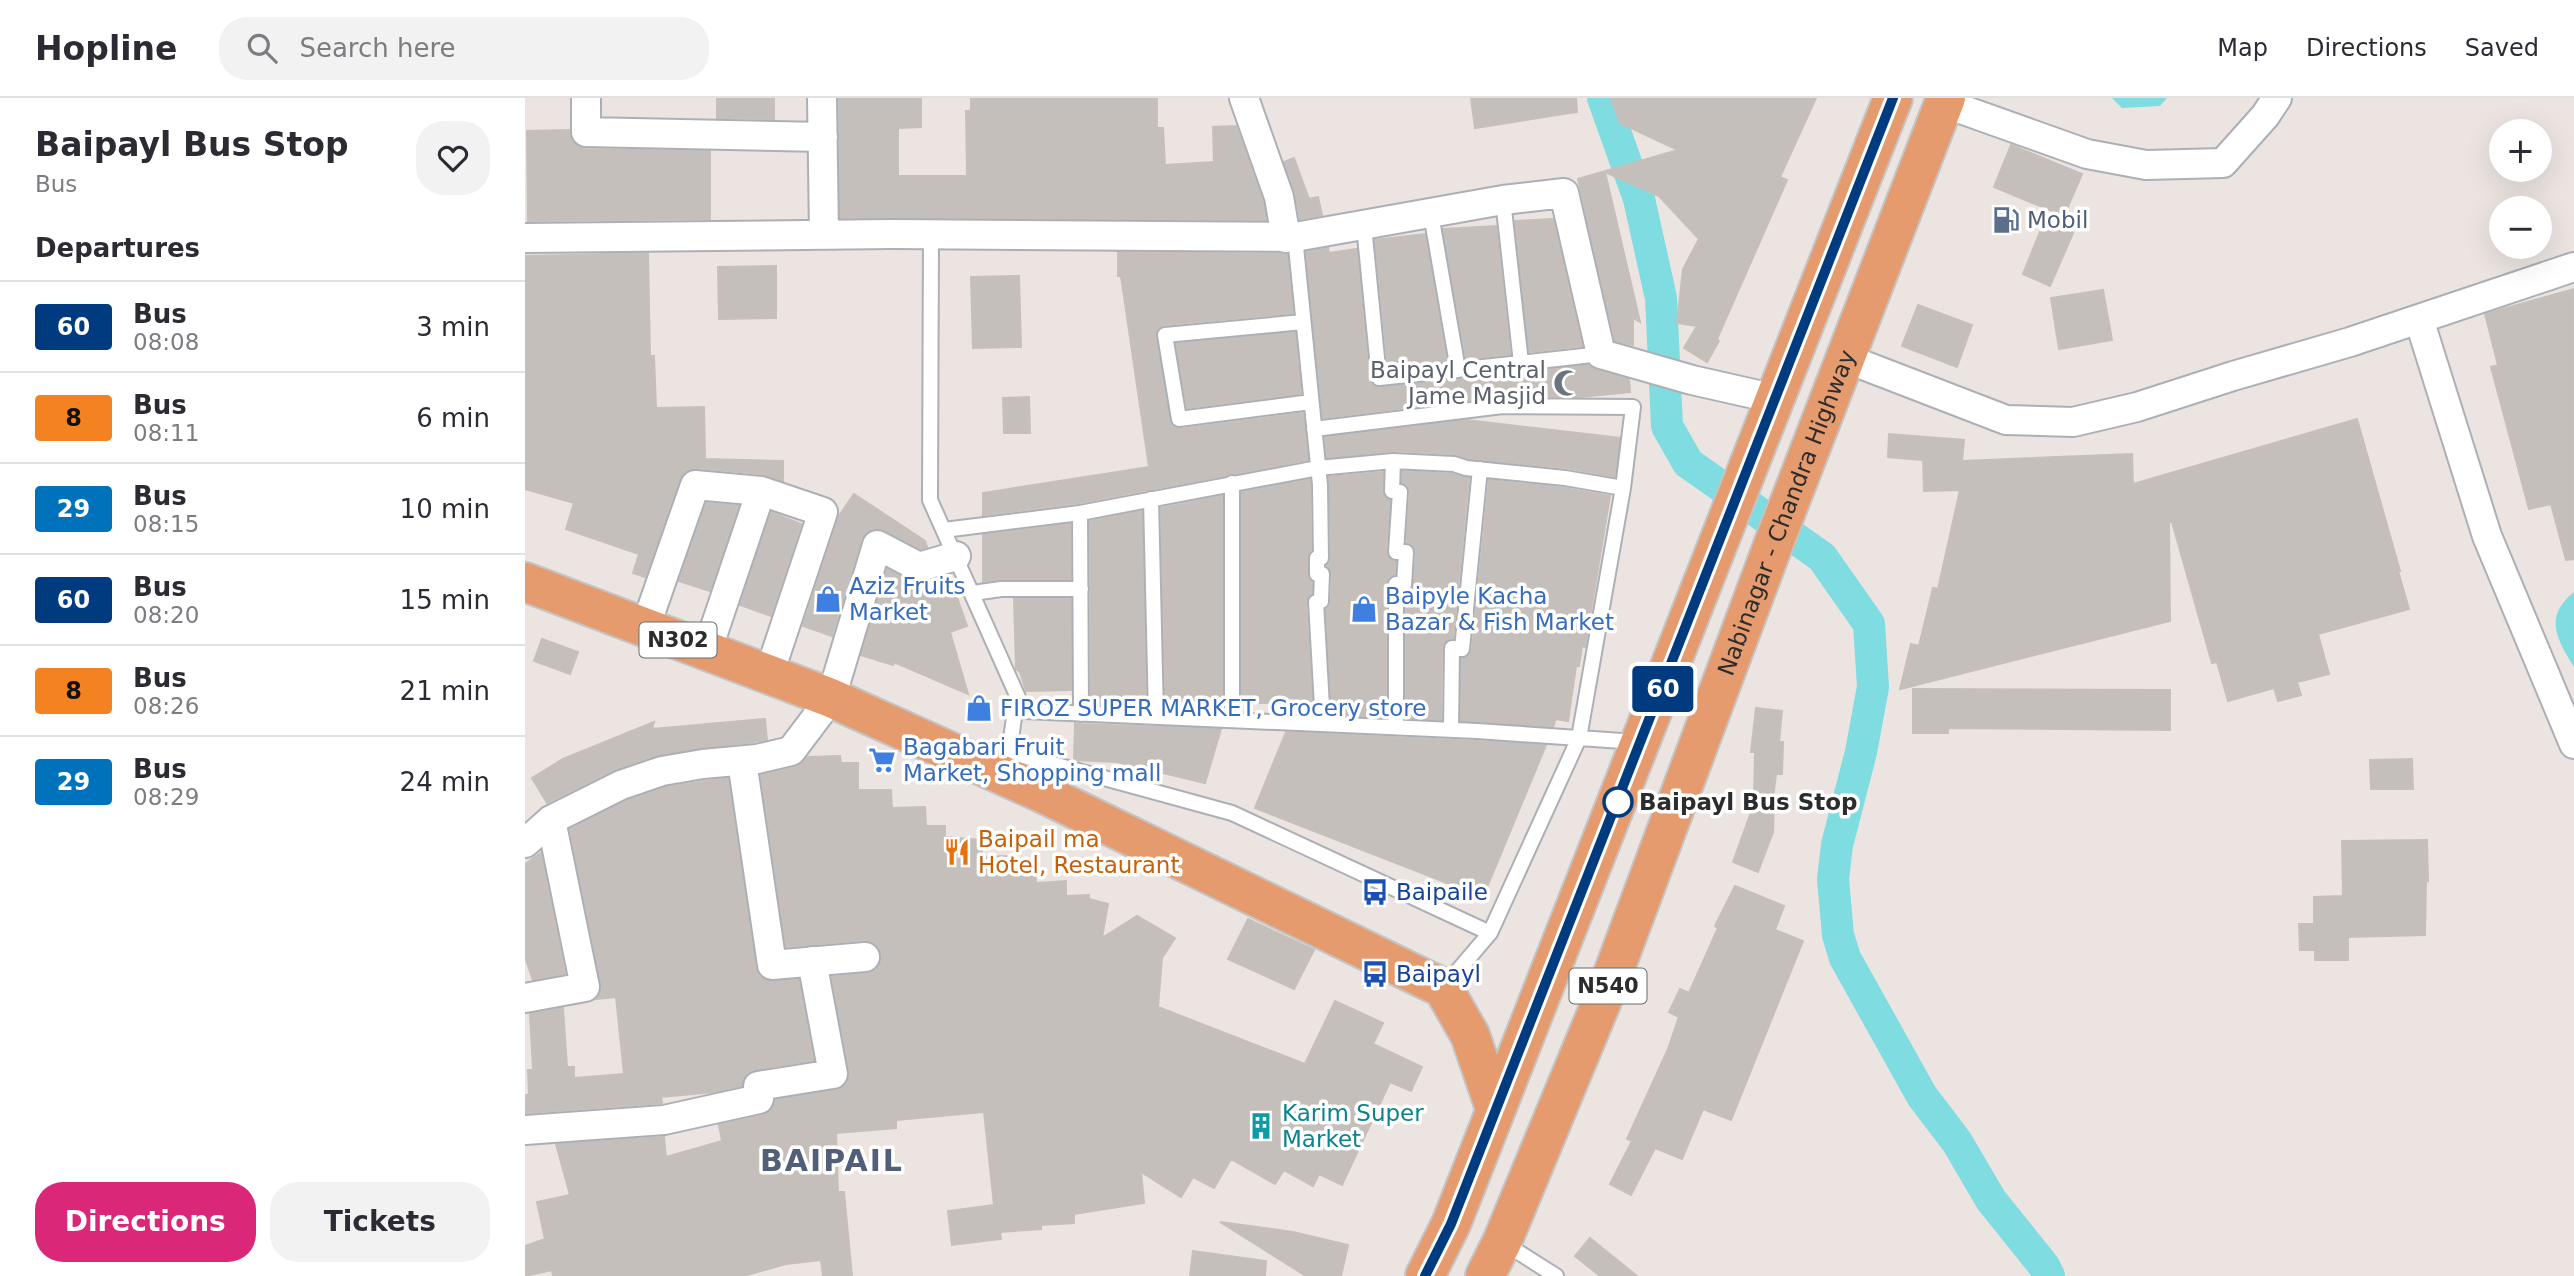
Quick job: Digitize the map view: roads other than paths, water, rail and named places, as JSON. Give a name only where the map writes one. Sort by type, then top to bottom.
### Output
[{"type":"highway","name":"N540","points":[[1425,1276],[1451,1224],[1893,98]]},
{"type":"highway","name":"Nabinagar - Chandra Highway","points":[[1485,1276],[1502,1242],[1611,979],[1842,365],[1947,98]]},
{"type":"highway","name":"N302","points":[[525,582],[1004,763],[1443,988]]},
{"type":"highway","points":[[1443,988],[1470,1035],[1495,1108]]},
{"type":"street","points":[[586,98],[586,132],[823,137]]},
{"type":"street","points":[[822,98],[824,234]]},
{"type":"street","points":[[1244,98],[1279,197],[1290,238]]},
{"type":"street","points":[[1947,98],[1958,108],[2087,153],[2147,165],[2223,163],[2266,116],[2277,98]]},
{"type":"street","points":[[525,237],[930,234],[1290,238],[1503,200],[1564,193],[1601,354],[1692,380],[1776,399]]},
{"type":"street","points":[[1842,365],[2006,420],[2073,422],[2137,407],[2574,267]]},
{"type":"street","points":[[2419,318],[2487,536],[2574,744]]},
{"type":"street","points":[[645,628],[695,485],[761,491],[823,512],[769,674]]},
{"type":"street","points":[[707,651],[761,491]]},
{"type":"street","points":[[525,843],[551,820],[621,785],[662,771],[742,761],[790,751],[831,698],[877,545],[919,567],[956,556]]},
{"type":"street","points":[[742,761],[772,965],[865,957]]},
{"type":"street","points":[[525,998],[585,987],[551,820]]},
{"type":"street","points":[[525,1130],[664,1120],[759,1099],[758,1086],[833,1074],[812,961]]},
{"type":"lane","points":[[1503,200],[1521,363]]},
{"type":"lane","points":[[1431,214],[1458,370]]},
{"type":"lane","points":[[1364,226],[1379,378],[1601,354]]},
{"type":"lane","points":[[930,234],[930,500],[1024,711]]},
{"type":"lane","points":[[1290,238],[1303,322],[1320,485],[1321,558],[1317,558],[1317,574],[1322,573],[1321,601],[1316,602],[1323,724]]},
{"type":"lane","points":[[1303,322],[1165,335],[1179,419],[1311,402]]},
{"type":"lane","points":[[1314,429],[1503,406],[1633,407],[1623,488],[1579,738],[1490,933],[1443,988]]},
{"type":"lane","points":[[944,530],[1080,513],[1318,468],[1393,461],[1454,464],[1623,488]]},
{"type":"lane","points":[[1393,461],[1392,491],[1399,492],[1396,552],[1406,552],[1404,585],[1397,584],[1396,727]]},
{"type":"lane","points":[[1451,730],[1452,648],[1462,649],[1480,469]]},
{"type":"lane","points":[[1231,483],[1232,720]]},
{"type":"lane","points":[[1151,499],[1156,717]]},
{"type":"lane","points":[[1080,513],[1081,714]]},
{"type":"lane","points":[[972,593],[1001,589],[1081,589]]},
{"type":"lane","points":[[1490,933],[1232,813],[1004,763],[1014,711],[1396,727],[1642,742]]},
{"type":"lane","points":[[1502,1242],[1556,1276]]},
{"type":"water","points":[[2112,98],[2167,98],[2160,106],[2122,108]]},
{"type":"water","points":[[2574,592],[2574,667],[2558,638],[2556,619],[2564,601]]},
{"type":"waterway","points":[[1603,98],[1639,199],[1661,298],[1667,426],[1688,463],[1822,557],[1869,624],[1873,687],[1861,752],[1837,845],[1833,879],[1838,935],[1845,958],[1922,1096],[1957,1142],[1991,1200],[2049,1276]]},
{"type":"place","name":"Mobil","points":[[2006,220]]},
{"type":"place","name":"Baipayl Central Jame Masjid","points":[[1567,383]]},
{"type":"place","name":"Aziz Fruits Market","points":[[828,599]]},
{"type":"place","name":"Baipyle Kacha Bazar & Fish Market","points":[[1364,609]]},
{"type":"place","name":"FIROZ SUPER MARKET, Grocery store","points":[[979,708]]},
{"type":"place","name":"Bagabari Fruit Market, Shopping mall","points":[[882,760]]},
{"type":"place","name":"Baipayl Bus Stop","points":[[1618,802]]},
{"type":"place","name":"Baipail ma Hotel, Restaurant","points":[[957,852]]},
{"type":"place","name":"Baipaile","points":[[1375,892]]},
{"type":"place","name":"Baipayl","points":[[1375,974]]},
{"type":"place","name":"Karim Super Market","points":[[1261,1126]]},
{"type":"district","name":"BAIPAIL","points":[[832,1160]]}]
